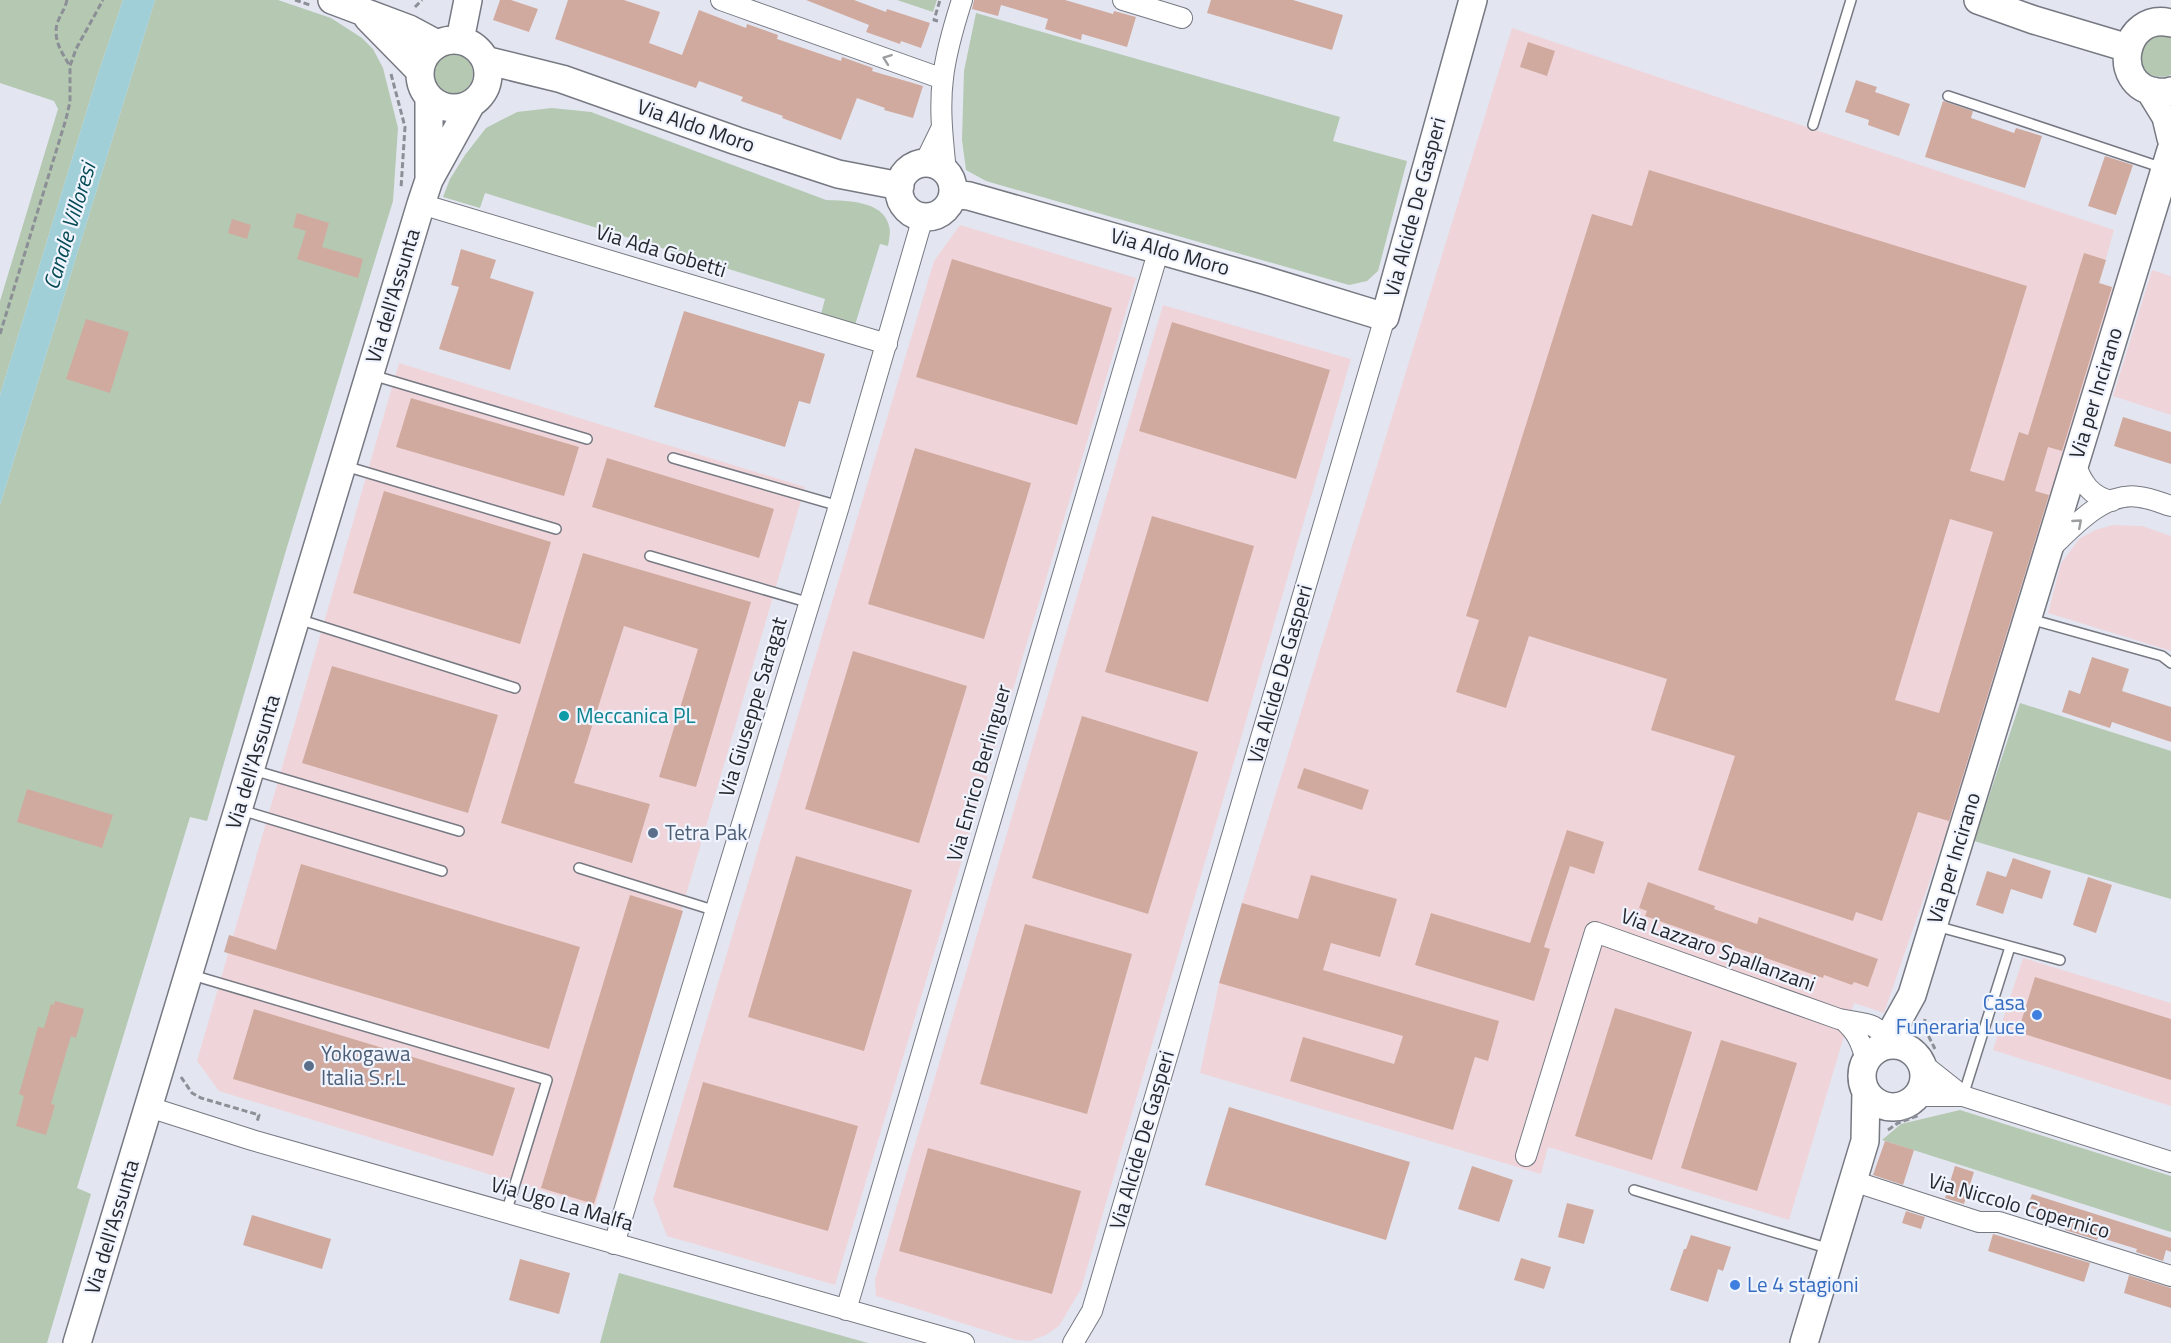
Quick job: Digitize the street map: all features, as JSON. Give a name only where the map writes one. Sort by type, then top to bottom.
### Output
[{"type":"street","points":[[323,3],[359,9],[448,42],[470,44],[479,51],[485,60],[488,73],[486,86],[475,101],[460,108],[449,109],[429,99],[423,90],[419,70],[422,59],[429,50],[448,42],[468,0]]},
{"type":"street","points":[[721,0],[942,79]]},
{"type":"street","points":[[941,176],[908,171],[900,186],[903,203],[915,215],[923,217],[939,214],[946,209],[941,176],[942,79],[962,0]]},
{"type":"street","points":[[1123,0],[1182,18]]},
{"type":"street","name":"Via Alcide De Gasperi","points":[[1073,1343],[1092,1311],[1385,317],[1473,0]]},
{"type":"street","points":[[1978,0],[2034,20],[2128,48]]},
{"type":"street","points":[[359,9],[419,70]]},
{"type":"street","points":[[2171,23],[2153,23],[2142,28],[2133,37],[2128,48],[2127,61],[2130,74],[2139,84],[2160,91],[2171,138]]},
{"type":"street","name":"Via Aldo Moro","points":[[485,60],[562,79],[736,141],[838,174],[900,186]]},
{"type":"street","name":"Via Aldo Moro","points":[[475,101],[518,83],[562,79]]},
{"type":"street","name":"Via dell'Assunta","points":[[76,1343],[370,374],[417,192],[429,99]]},
{"type":"street","name":"Via dell'Assunta","points":[[417,192],[475,101]]},
{"type":"street","name":"Via per Incirano","points":[[1891,1044],[1892,1031],[1912,995],[2075,464],[2163,207],[2168,159]]},
{"type":"street","name":"Via Aldo Moro","points":[[941,176],[969,196],[1159,249],[1385,317]]},
{"type":"street","name":"Via Ada Gobetti","points":[[417,192],[887,344]]},
{"type":"street","name":"Via Giuseppe Saragat","points":[[614,1244],[810,603],[923,217]]},
{"type":"street","name":"Via Enrico Berlinguer","points":[[846,1310],[1159,249]]},
{"type":"street","points":[[2075,464],[2080,479],[2089,490],[2100,499],[2112,501]]},
{"type":"street","points":[[2048,552],[2085,517],[2112,501],[2139,496],[2171,506]]},
{"type":"street","name":"Via Lazzaro Spallanzani","points":[[1526,1155],[1595,932],[1843,1020],[1863,1022],[1874,1026],[1891,1044]]},
{"type":"street","name":"Via per Incirano","points":[[1912,995],[1913,1035],[1921,1060]]},
{"type":"street","points":[[1843,1020],[1860,1039],[1866,1060]]},
{"type":"street","points":[[1963,1096],[1910,1049],[1901,1045],[1891,1044],[1876,1049],[1866,1060],[1862,1070],[1862,1082],[1866,1092],[1874,1101],[1884,1106],[1896,1107],[1912,1100],[1963,1096],[2171,1162]]},
{"type":"street","points":[[1865,1141],[1885,1121],[1912,1100],[1923,1086],[1925,1076],[1921,1060]]},
{"type":"street","points":[[1804,1343],[1865,1141],[1866,1092]]},
{"type":"street","name":"Via Ugo La Malfa","points":[[149,1107],[252,1140],[964,1343]]},
{"type":"street","name":"Via Niccolo Copernico","points":[[1853,1181],[1979,1222],[1999,1222],[2171,1276]]},
{"type":"lane","points":[[1813,125],[1851,0]]},
{"type":"lane","name":"Via per Incirano","points":[[1948,96],[2168,159]]},
{"type":"lane","points":[[370,374],[587,439]]},
{"type":"lane","points":[[673,458],[839,506]]},
{"type":"lane","points":[[343,466],[556,529]]},
{"type":"lane","points":[[650,555],[810,603]]},
{"type":"lane","points":[[296,618],[515,688]]},
{"type":"lane","points":[[2028,618],[2162,656],[2171,663]]},
{"type":"lane","points":[[251,769],[459,831]]},
{"type":"lane","points":[[239,809],[442,871]]},
{"type":"lane","points":[[579,868],[716,910]]},
{"type":"lane","points":[[1934,925],[2010,951],[2060,960]]},
{"type":"lane","points":[[1963,1096],[2010,951]]},
{"type":"lane","points":[[189,974],[547,1080],[506,1213]]},
{"type":"lane","points":[[1634,1190],[1833,1250]]},
{"type":"path","points":[[67,0],[57,24],[56,35],[58,45],[70,66]]},
{"type":"path","points":[[0,334],[68,111],[71,85],[70,66],[76,49],[103,0]]},
{"type":"path","points":[[294,0],[323,3]]},
{"type":"path","points":[[389,65],[405,127],[417,192]]},
{"type":"path","points":[[182,1070],[181,1077],[192,1093],[260,1115],[252,1140]]},
{"type":"shaded area","points":[[1512,28],[2114,230],[2099,283],[2114,288],[1950,822],[1884,1013],[1854,1003],[1789,1220],[1548,1147],[1541,1174],[1200,1073],[1219,983],[1242,903]]},
{"type":"shaded area","points":[[960,225],[1136,278],[835,1285],[667,1236],[653,1200],[934,261]]},
{"type":"shaded area","points":[[2152,270],[2171,276],[2171,415],[2113,396]]},
{"type":"shaded area","points":[[1163,305],[1351,359],[1081,1289],[1059,1326],[1046,1335],[1030,1341],[1016,1340],[876,1296],[875,1280]]},
{"type":"shaded area","points":[[399,363],[805,487],[595,1207],[219,1091],[197,1061]]},
{"type":"shaded area","points":[[2113,525],[2142,526],[2171,536],[2171,651],[2048,613],[2061,563],[2079,539],[2095,530]]},
{"type":"shaded area","points":[[2023,958],[2171,1003],[2171,1106],[1993,1050]]},
{"type":"green space","points":[[0,0],[123,0],[97,77],[0,395],[0,301],[58,109],[54,101],[0,83]]},
{"type":"green space","points":[[155,0],[278,0],[331,18],[362,38],[373,49],[383,68],[398,128],[393,201],[287,547],[207,821],[190,817],[77,1188],[91,1194],[47,1343],[0,1343],[0,505]]},
{"type":"green space","points":[[897,0],[937,0],[933,12]]},
{"type":"green space","points":[[976,13],[1340,117],[1333,141],[1407,161],[1378,271],[1367,281],[1349,285],[986,181],[966,170],[962,140],[964,71]]},
{"type":"green space","points":[[2156,35],[2171,36],[2171,75],[2161,77],[2151,75],[2143,69],[2141,64],[2140,56],[2144,43]]},
{"type":"green space","points":[[453,54],[467,60],[473,74],[467,88],[453,94],[439,88],[433,74],[439,60]]},
{"type":"green space","points":[[552,108],[591,112],[826,200],[863,204],[879,211],[889,226],[888,246],[880,244],[855,325],[821,314],[825,299],[485,193],[480,208],[443,197],[450,179],[486,128],[517,112]]},
{"type":"green space","points":[[2020,703],[2171,751],[2171,899],[1974,841]]},
{"type":"green space","points":[[1960,1110],[2171,1176],[2171,1232],[1882,1140],[1901,1124]]},
{"type":"green space","points":[[619,1273],[868,1343],[600,1343]]},
{"type":"water","name":"Canale Villoresi","points":[[123,0],[155,0],[0,505],[0,395],[97,77]]},
{"type":"building","points":[[500,0],[511,0],[538,9],[529,32],[493,20]]},
{"type":"building","points":[[568,0],[624,0],[660,12],[649,43],[682,55],[699,10],[746,28],[747,24],[778,35],[777,39],[841,61],[842,57],[873,68],[872,71],[923,86],[913,118],[884,110],[885,108],[857,98],[841,140],[741,101],[743,97],[699,81],[696,88],[555,39]]},
{"type":"building","points":[[806,0],[854,0],[886,12],[887,9],[930,23],[921,48],[901,41],[900,44],[866,32],[869,25]]},
{"type":"building","points":[[974,0],[1065,0],[1113,14],[1114,11],[1136,17],[1127,47],[1082,34],[1081,40],[1045,29],[1048,19],[1001,5],[998,16],[972,9]]},
{"type":"building","points":[[1211,0],[1293,0],[1343,15],[1332,50],[1207,13]]},
{"type":"building","points":[[1528,42],[1555,51],[1547,76],[1520,67]]},
{"type":"building","points":[[1856,80],[1877,87],[1875,92],[1910,104],[1899,136],[1868,125],[1869,120],[1845,112]]},
{"type":"building","points":[[1943,101],[1973,111],[1971,118],[2014,133],[2016,128],[2042,136],[2025,188],[1925,157]]},
{"type":"building","points":[[2105,156],[2133,165],[2116,215],[2088,206]]},
{"type":"building","points":[[1649,170],[2027,286],[1970,471],[2004,481],[2019,432],[2028,435],[2084,253],[2106,260],[2099,283],[2112,287],[2062,451],[2048,447],[2035,491],[2049,495],[1949,821],[1918,812],[1882,921],[1856,912],[1853,921],[1698,870],[1735,756],[1651,730],[1667,679],[1529,636],[1506,708],[1456,692],[1479,620],[1466,616],[1592,214],[1632,226]],"holes":[[[1950,519],[1993,532],[1939,713],[1895,700]]]},
{"type":"building","points":[[297,213],[329,223],[322,247],[363,259],[358,278],[297,259],[306,231],[293,227]]},
{"type":"building","points":[[232,219],[251,225],[247,239],[228,233]]},
{"type":"building","points":[[461,249],[496,260],[490,278],[534,292],[510,370],[439,349],[459,287],[451,285]]},
{"type":"building","points":[[952,259],[1112,308],[1077,425],[916,377]]},
{"type":"building","points":[[684,311],[825,354],[810,404],[799,401],[785,447],[654,407]]},
{"type":"building","points":[[86,319],[129,332],[110,393],[66,379]]},
{"type":"building","points":[[1172,322],[1330,370],[1296,479],[1139,431]]},
{"type":"building","points":[[411,398],[579,447],[564,496],[396,447]]},
{"type":"building","points":[[2123,417],[2171,432],[2171,464],[2114,446]]},
{"type":"building","points":[[915,448],[1031,483],[984,639],[868,604]]},
{"type":"building","points":[[607,458],[774,509],[759,558],[592,507]]},
{"type":"building","points":[[384,491],[551,542],[520,644],[353,593]]},
{"type":"building","points":[[1152,516],[1254,546],[1208,702],[1105,672]]},
{"type":"building","name":"Meccanica PL","points":[[583,553],[751,602],[696,787],[659,777],[698,649],[624,626],[574,783],[650,804],[632,863],[501,823]]},
{"type":"building","points":[[853,651],[967,686],[919,843],[805,809]]},
{"type":"building","points":[[2092,657],[2129,669],[2122,691],[2171,707],[2171,742],[2112,722],[2110,728],[2062,712],[2069,690],[2080,694]]},
{"type":"building","points":[[332,666],[498,715],[468,813],[302,763]]},
{"type":"building","points":[[1082,716],[1198,752],[1148,914],[1032,878]]},
{"type":"building","points":[[1304,768],[1369,790],[1362,810],[1297,788]]},
{"type":"building","points":[[27,789],[113,815],[102,848],[17,822]]},
{"type":"building","points":[[1567,830],[1604,842],[1594,874],[1570,866],[1544,947],[1550,949],[1534,1001],[1415,965],[1431,913],[1530,943]]},
{"type":"building","points":[[796,856],[912,890],[864,1051],[748,1017]]},
{"type":"building","points":[[2013,858],[2051,871],[2042,899],[2011,889],[2003,914],[1976,905],[1987,871],[2006,877]]},
{"type":"building","points":[[301,864],[580,947],[549,1049],[224,952],[229,935],[276,950]]},
{"type":"building","points":[[1311,875],[1397,899],[1380,957],[1331,943],[1323,970],[1499,1021],[1488,1061],[1475,1057],[1453,1130],[1290,1081],[1303,1037],[1394,1064],[1403,1036],[1219,983],[1242,903],[1298,919]]},
{"type":"building","points":[[2088,877],[2112,885],[2096,933],[2073,925]]},
{"type":"building","points":[[1648,882],[1757,924],[1759,917],[1878,959],[1868,987],[1854,982],[1852,985],[1824,975],[1823,978],[1645,916],[1647,911],[1639,908]]},
{"type":"building","points":[[630,895],[683,911],[594,1204],[541,1188]]},
{"type":"building","points":[[1025,924],[1132,954],[1087,1114],[980,1084]]},
{"type":"building","points":[[2035,977],[2171,1019],[2171,1080],[2018,1032]]},
{"type":"building","points":[[55,1001],[84,1009],[76,1038],[71,1036],[51,1104],[55,1105],[46,1135],[16,1126],[24,1096],[19,1094],[38,1027],[44,1028],[51,1004],[54,1005]]},
{"type":"building","points":[[1615,1008],[1692,1032],[1652,1160],[1575,1136]]},
{"type":"building","points":[[254,1009],[515,1088],[493,1156],[233,1079]]},
{"type":"building","points":[[1721,1040],[1797,1063],[1757,1191],[1681,1168]]},
{"type":"building","points":[[703,1082],[858,1126],[828,1231],[673,1187]]},
{"type":"building","points":[[1229,1107],[1410,1162],[1386,1240],[1205,1185]]},
{"type":"building","points":[[1885,1141],[1914,1150],[1903,1185],[1873,1175]]},
{"type":"building","points":[[928,1148],[1081,1191],[1052,1294],[899,1251]]},
{"type":"building","points":[[1472,1166],[1513,1180],[1499,1222],[1458,1209]]},
{"type":"building","points":[[1955,1166],[1974,1172],[1964,1204],[1945,1198]]},
{"type":"building","points":[[2032,1194],[2171,1238],[2171,1252],[2166,1250],[2163,1261],[2136,1252],[2137,1249],[2098,1237],[2097,1240],[2036,1218],[2038,1210],[2027,1207]]},
{"type":"building","points":[[1567,1203],[1594,1210],[1584,1244],[1558,1237]]},
{"type":"building","points":[[1906,1211],[1925,1217],[1921,1229],[1902,1223]]},
{"type":"building","points":[[252,1215],[331,1239],[322,1269],[243,1245]]},
{"type":"building","points":[[1993,1234],[2090,1263],[2084,1282],[1988,1251]]},
{"type":"building","points":[[1691,1235],[1731,1247],[1723,1271],[1718,1269],[1708,1302],[1670,1290]]},
{"type":"building","points":[[1521,1258],[1551,1267],[1544,1289],[1514,1280]]},
{"type":"building","points":[[520,1259],[570,1273],[559,1314],[509,1300]]},
{"type":"building","points":[[2129,1275],[2171,1288],[2171,1308],[2124,1293]]},
{"type":"place","name":"Meccanica PL","points":[[564,716]]},
{"type":"place","name":"Tetra Pak","points":[[653,833]]},
{"type":"place","name":"Casa Funeraria Luce","points":[[2037,1015]]},
{"type":"place","name":"Yokogawa Italia S.r.L","points":[[309,1066]]},
{"type":"place","name":"Le 4 stagioni","points":[[1735,1285]]}]
